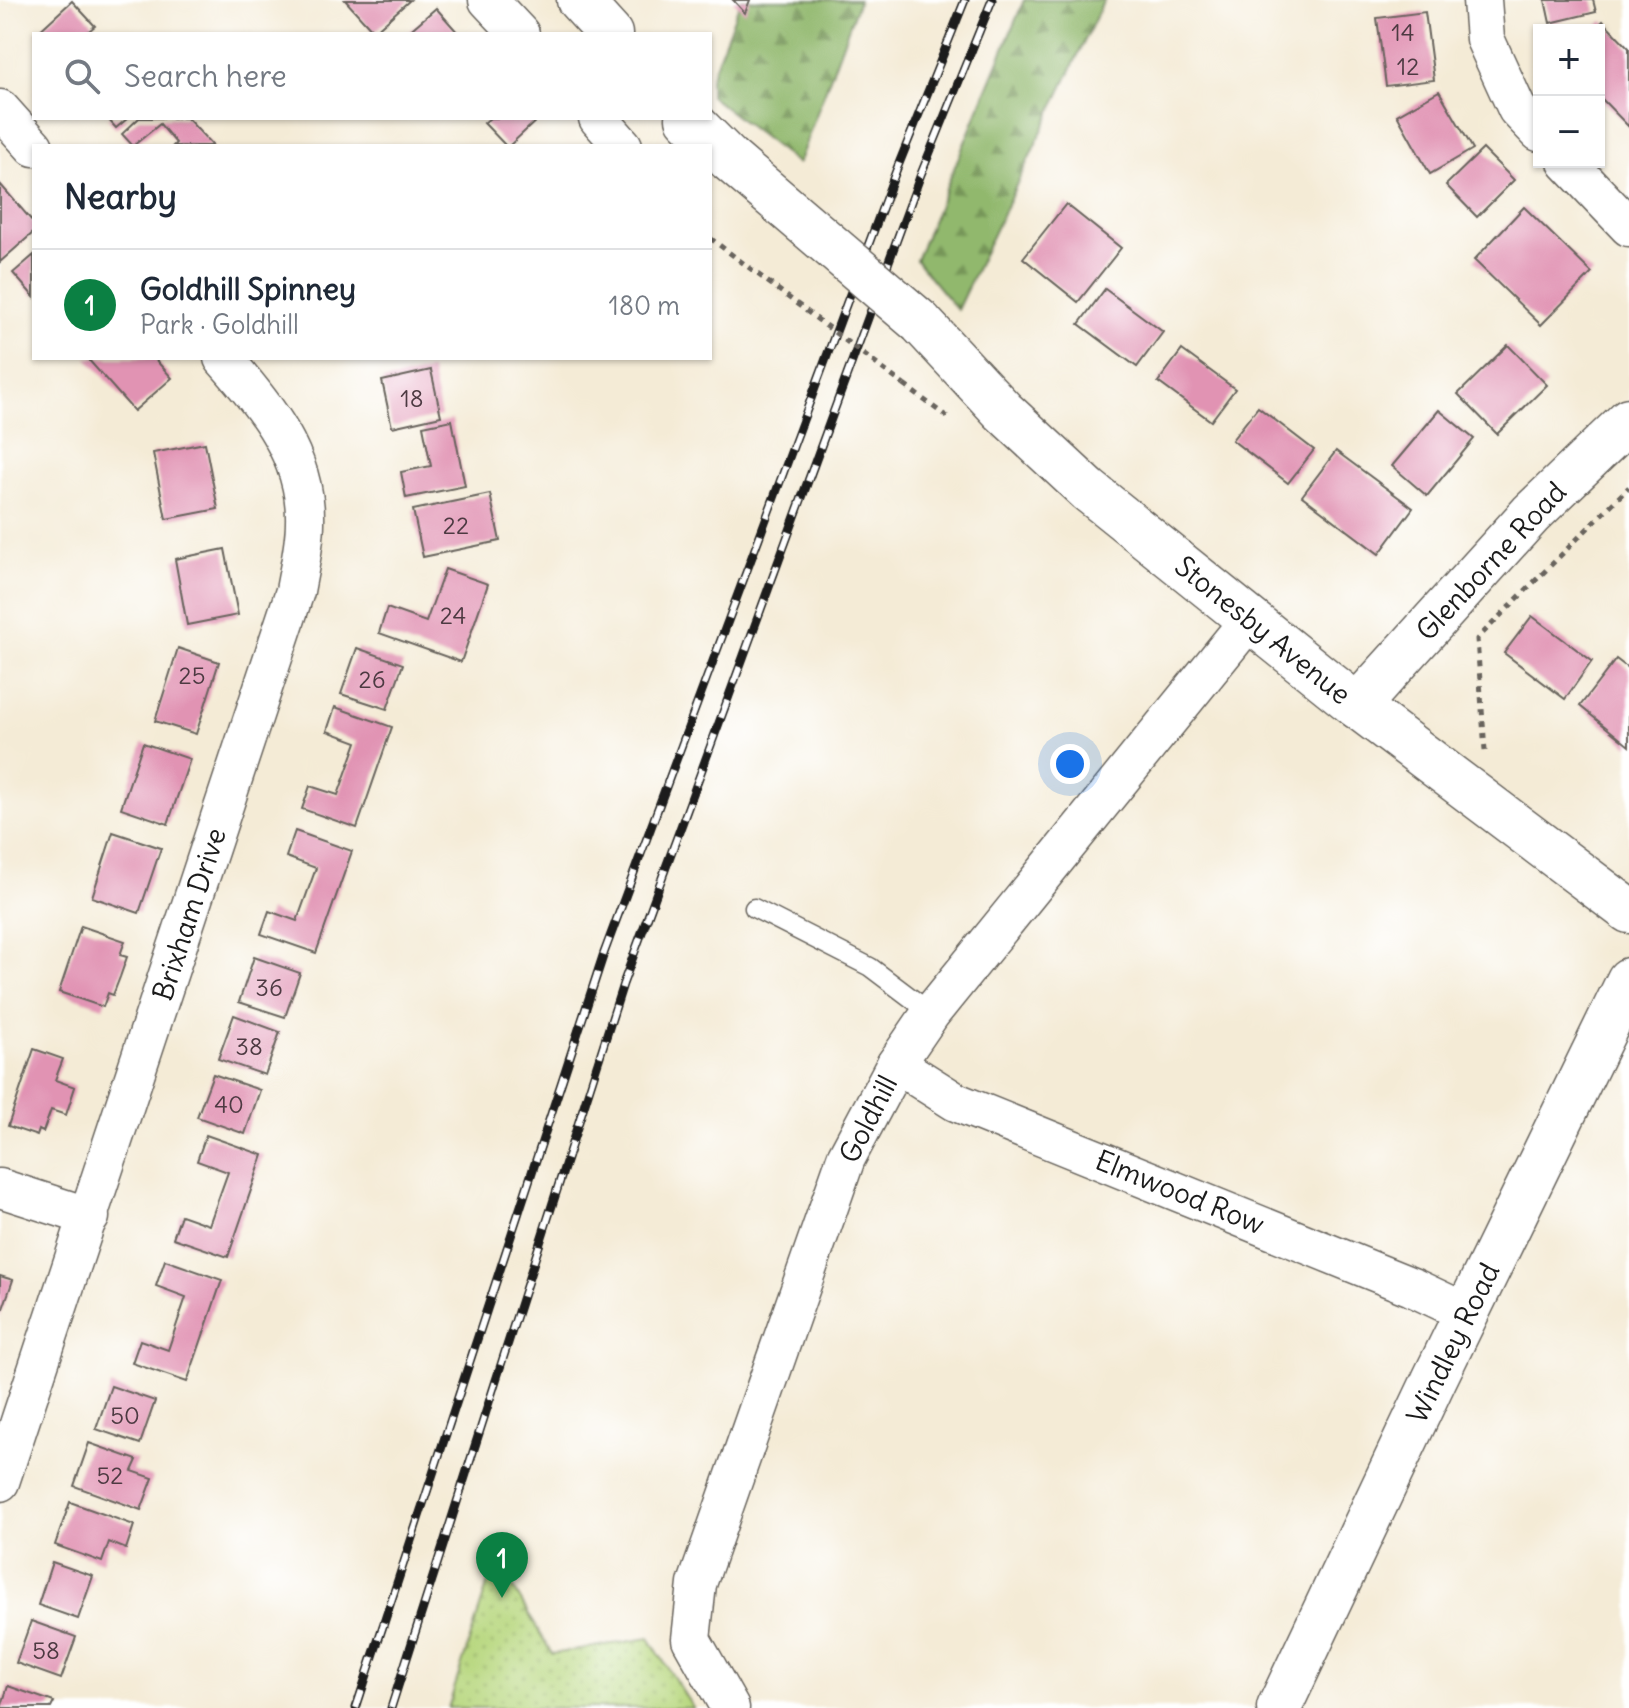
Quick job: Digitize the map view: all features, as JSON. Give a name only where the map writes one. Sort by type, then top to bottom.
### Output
[{"type":"main road","points":[[579,0],[608,32]]},
{"type":"main road","name":"Stonesby Avenue","points":[[690,120],[729,159],[920,322],[1003,411],[1088,490],[1357,706],[1629,911]]},
{"type":"main road","name":"Glenborne Road","points":[[1357,706],[1531,514],[1629,420]]},
{"type":"main road","name":"Windley Road","points":[[1279,1708],[1629,980]]},
{"type":"street","points":[[488,0],[518,32]]},
{"type":"street","points":[[1482,0],[1485,39],[1517,109],[1533,126]]},
{"type":"street","points":[[0,109],[32,145]]},
{"type":"street","points":[[600,120],[621,144]]},
{"type":"street","points":[[1573,168],[1629,227]]},
{"type":"street","name":"Brixham Drive","points":[[0,1482],[295,591],[305,521],[299,473],[279,429],[225,360]]},
{"type":"street","name":"Goldhill","points":[[730,1708],[691,1639],[697,1584],[846,1158],[896,1064],[931,1013],[1251,618]]},
{"type":"street","name":"Elmwood Row","points":[[896,1064],[956,1102],[1412,1287],[1467,1313]]},
{"type":"street","points":[[0,1188],[90,1217]]},
{"type":"lane","points":[[754,908],[870,967],[931,1013]]},
{"type":"path","points":[[712,240],[904,385]]},
{"type":"path","points":[[1489,803],[1477,639],[1629,487]]},
{"type":"green space","points":[[741,0],[859,0],[798,164],[712,98],[712,74]]},
{"type":"green space","points":[[1024,0],[1104,0],[957,310],[916,260]]},
{"type":"green space","points":[[496,1558],[552,1654],[649,1638],[693,1708],[448,1708]]},
{"type":"building","points":[[345,0],[410,0],[374,32]]},
{"type":"building","points":[[733,0],[750,0],[745,13]]},
{"type":"building","points":[[1545,0],[1593,0],[1596,12],[1550,23]]},
{"type":"building","points":[[72,1],[95,26],[88,32],[38,32]]},
{"type":"building","points":[[436,8],[457,32],[408,32]]},
{"type":"building","points":[[1425,12],[1434,80],[1386,86],[1377,18]]},
{"type":"building","points":[[1603,21],[1629,48],[1629,127],[1605,102],[1605,24],[1600,24]]},
{"type":"building","points":[[1439,91],[1473,149],[1430,174],[1397,115]]},
{"type":"building","points":[[109,120],[126,120],[116,128]]},
{"type":"building","points":[[137,120],[189,120],[211,144],[175,144],[160,124],[135,144],[131,144],[122,134]]},
{"type":"building","points":[[488,120],[537,120],[511,144],[504,144],[484,123]]},
{"type":"building","points":[[1483,149],[1514,180],[1477,217],[1446,185]]},
{"type":"building","points":[[0,184],[32,221],[32,234],[0,262]]},
{"type":"building","points":[[1066,204],[1121,248],[1078,302],[1023,258]]},
{"type":"building","points":[[1524,207],[1592,273],[1541,325],[1474,260]]},
{"type":"building","points":[[32,257],[32,295],[13,273]]},
{"type":"building","points":[[1105,289],[1163,332],[1137,367],[1079,324]]},
{"type":"building","points":[[1508,345],[1547,385],[1497,434],[1458,394]]},
{"type":"building","points":[[1182,350],[1235,389],[1211,421],[1158,382]]},
{"type":"building","points":[[89,360],[156,360],[172,378],[134,411]]},
{"type":"building","points":[[431,370],[441,416],[392,427],[382,381]]},
{"type":"building","points":[[1258,407],[1314,450],[1288,483],[1232,440]]},
{"type":"building","points":[[1439,410],[1474,439],[1427,496],[1392,466]]},
{"type":"building","points":[[452,420],[465,486],[406,498],[401,472],[431,466],[423,426]]},
{"type":"building","points":[[205,443],[218,509],[166,519],[153,453]]},
{"type":"building","points":[[1336,451],[1413,508],[1379,554],[1302,496]]},
{"type":"building","points":[[490,494],[500,541],[423,557],[413,510]]},
{"type":"building","points":[[225,549],[238,615],[187,625],[175,559]]},
{"type":"building","points":[[445,569],[488,584],[461,662],[379,633],[387,608],[426,622]]},
{"type":"building","points":[[1532,616],[1592,661],[1565,699],[1504,653]]},
{"type":"building","points":[[178,648],[219,662],[196,734],[155,721]]},
{"type":"building","points":[[357,648],[403,664],[387,709],[341,694]]},
{"type":"building","points":[[1616,659],[1629,669],[1629,746],[1580,706]]},
{"type":"building","points":[[335,707],[392,727],[357,828],[302,809],[310,786],[338,795],[357,742],[327,731]]},
{"type":"building","points":[[143,743],[190,759],[168,824],[121,808]]},
{"type":"building","points":[[295,831],[352,851],[316,953],[261,934],[269,911],[297,921],[316,868],[286,857]]},
{"type":"building","points":[[113,832],[161,848],[139,913],[92,897]]},
{"type":"building","points":[[81,926],[125,941],[120,955],[127,957],[113,995],[108,993],[103,1007],[59,992]]},
{"type":"building","points":[[254,957],[300,973],[285,1017],[239,1002]]},
{"type":"building","points":[[234,1015],[280,1032],[265,1075],[218,1059]]},
{"type":"building","points":[[34,1049],[63,1059],[55,1080],[75,1087],[66,1115],[51,1110],[43,1132],[39,1130],[37,1136],[8,1126]]},
{"type":"building","points":[[213,1074],[260,1090],[245,1134],[197,1117]]},
{"type":"building","points":[[206,1135],[263,1155],[228,1257],[173,1238],[181,1215],[209,1225],[228,1172],[197,1161]]},
{"type":"building","points":[[165,1260],[222,1280],[187,1382],[132,1363],[140,1340],[168,1350],[186,1297],[156,1286]]},
{"type":"building","points":[[0,1276],[13,1280],[0,1317]]},
{"type":"building","points":[[111,1386],[155,1401],[140,1444],[96,1429]]},
{"type":"building","points":[[89,1443],[137,1460],[132,1471],[153,1478],[141,1510],[74,1486]]},
{"type":"building","points":[[70,1502],[134,1525],[126,1549],[109,1542],[102,1562],[55,1545]]},
{"type":"building","points":[[52,1562],[93,1576],[78,1619],[38,1605]]},
{"type":"building","points":[[31,1621],[76,1637],[61,1679],[16,1663]]},
{"type":"building","points":[[8,1686],[54,1702],[51,1708],[1,1708]]},
{"type":"railway","points":[[356,1708],[604,953],[896,171],[965,0]]},
{"type":"railway","points":[[391,1708],[623,984],[921,174],[992,0]]},
{"type":"place","name":"Goldhill Spinney","points":[[502,1598]]}]
